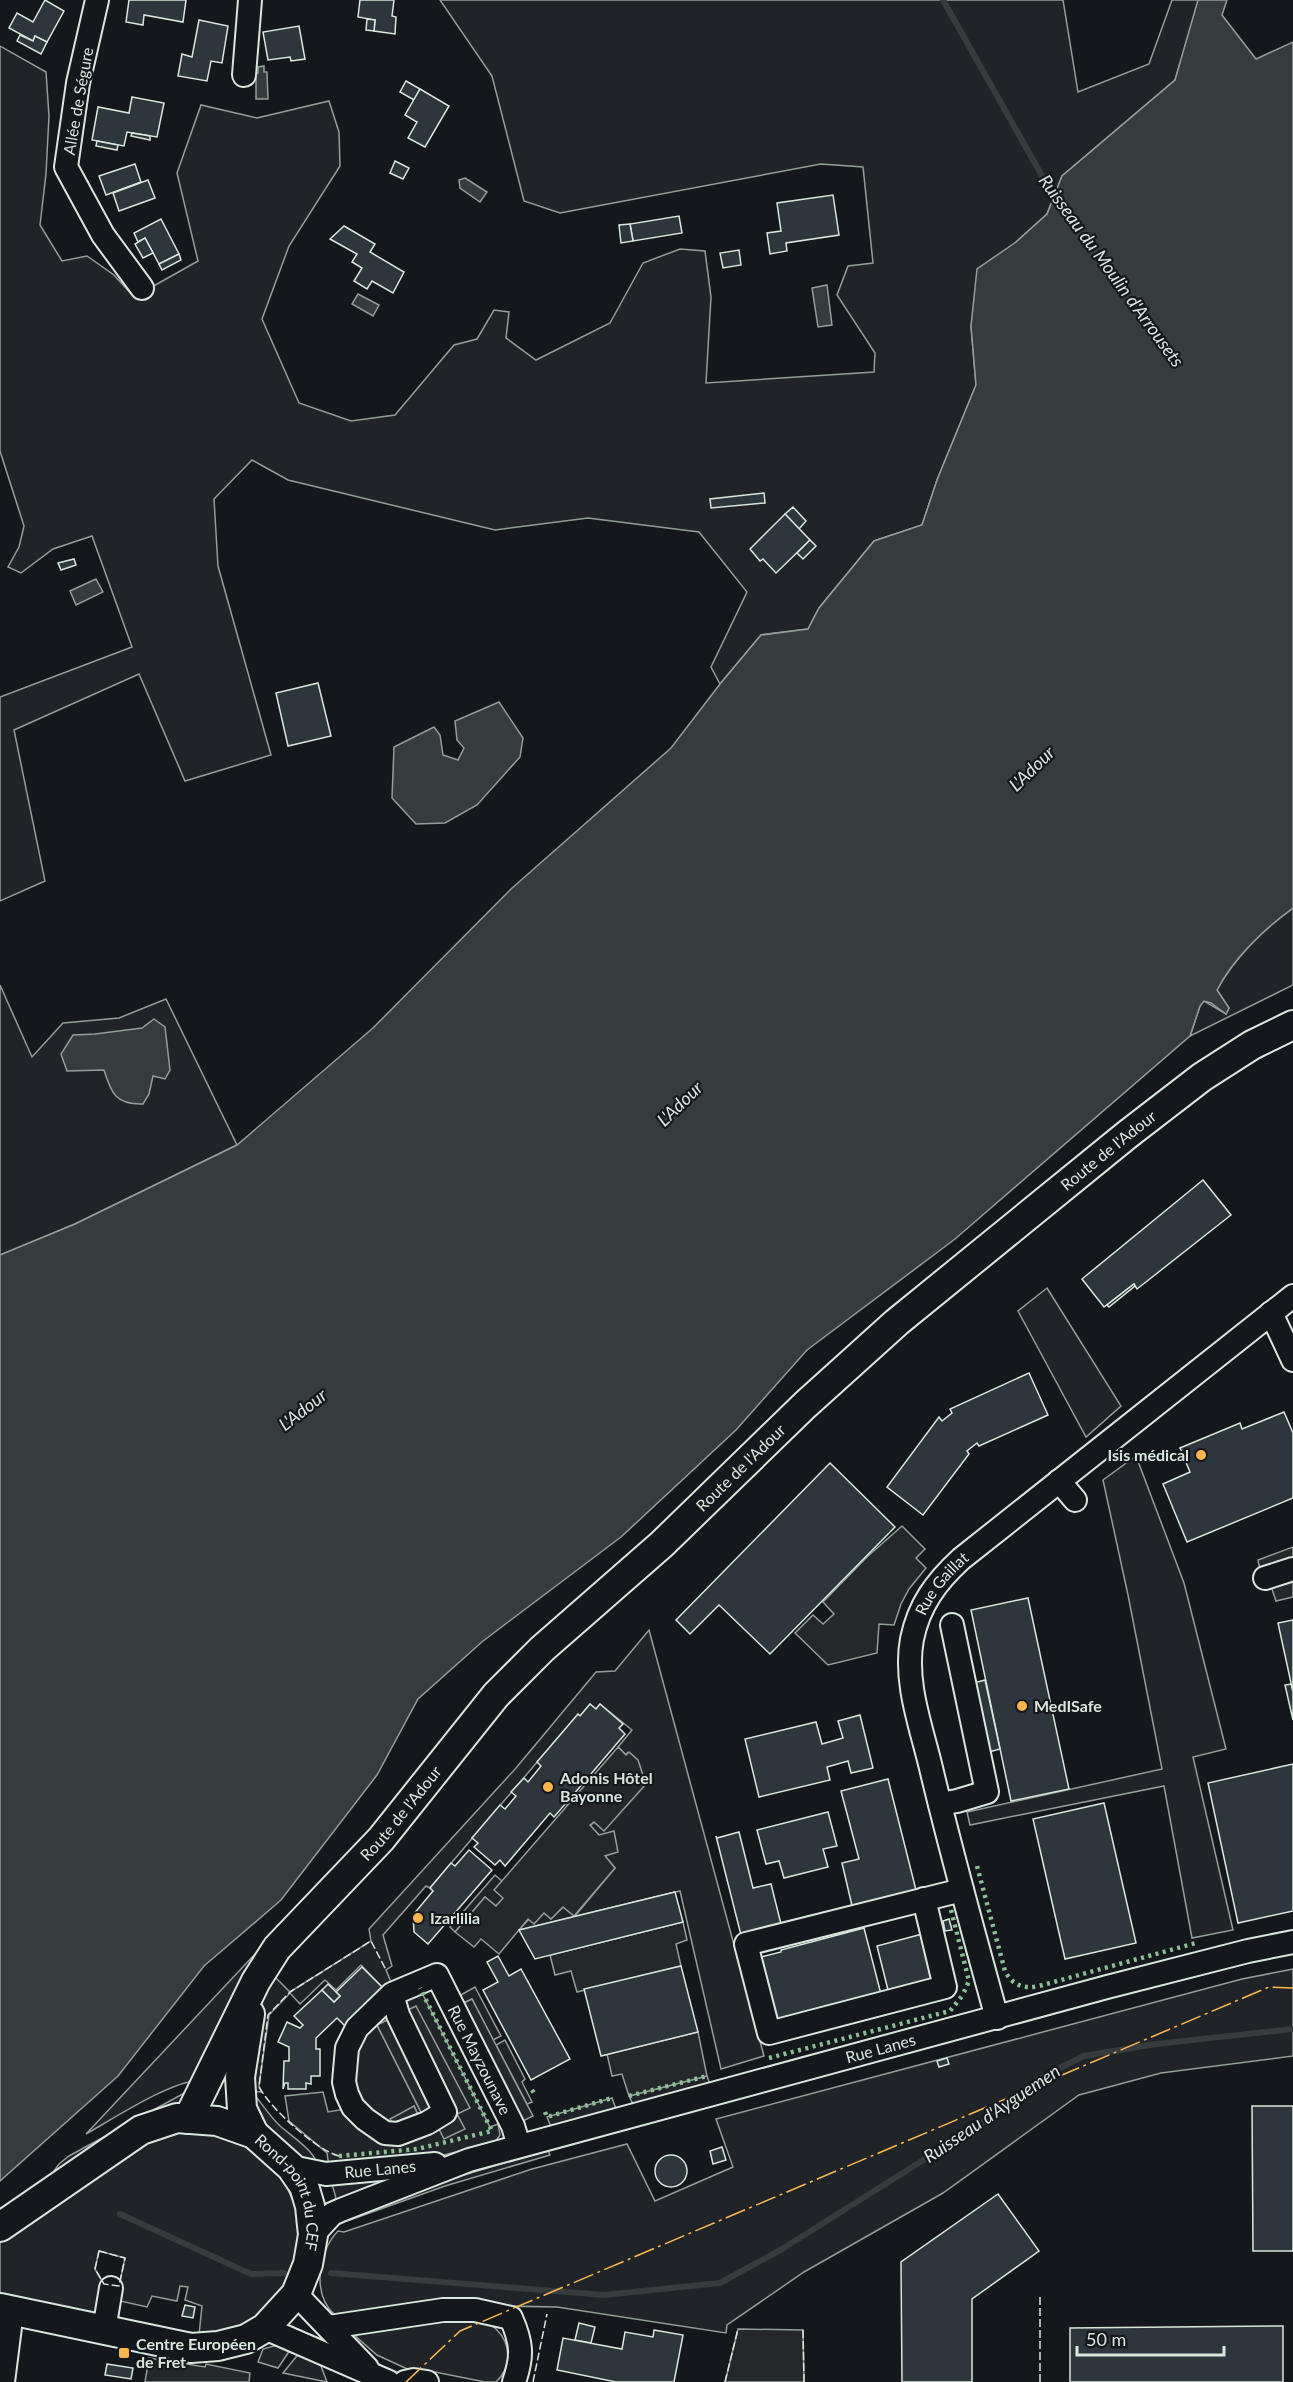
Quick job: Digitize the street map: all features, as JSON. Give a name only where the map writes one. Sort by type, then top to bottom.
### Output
[{"type":"main road","name":"Route de l'Adour","points":[[188,2119],[256,1981],[277,1948],[381,1839],[496,1695],[542,1649],[662,1544],[805,1405],[897,1322],[1128,1134],[1212,1071],[1252,1045],[1293,1025]]},
{"type":"main road","name":"Route de l'Adour","points":[[254,2134],[242,2109],[240,2078],[256,1981]]},
{"type":"main road","name":"Rond-point du CEF","points":[[0,2227],[141,2130],[177,2118],[217,2121],[254,2134],[291,2167],[304,2186],[312,2235],[308,2264],[296,2294],[265,2328],[246,2339],[218,2346],[191,2348],[6,2310]]},
{"type":"street","name":"Allée de Ségure","points":[[97,0],[78,84],[66,167],[103,235],[142,288]]},
{"type":"street","points":[[244,75],[250,0]]},
{"type":"street","name":"Rue Gaillat","points":[[996,2018],[910,1680],[912,1639],[917,1620],[933,1586],[1017,1504],[1059,1481],[1223,1363],[1271,1313],[1293,1296]]},
{"type":"street","points":[[1271,1313],[1293,1360]]},
{"type":"street","points":[[1059,1481],[1075,1500]]},
{"type":"street","points":[[1265,1578],[1293,1569]]},
{"type":"street","points":[[940,1804],[987,1792],[952,1625]]},
{"type":"street","points":[[924,1899],[945,1987],[769,2033],[746,1944],[924,1899],[962,1890]]},
{"type":"street","name":"Rue Lanes","points":[[312,2235],[332,2214],[469,2160],[1207,1961],[1293,1942]]},
{"type":"street","name":"Rue Mayzounave","points":[[392,1994],[437,1975],[513,2126],[519,2146]]},
{"type":"street","points":[[392,1994],[398,2015],[445,2112],[426,2123],[398,2134],[385,2133],[365,2119],[353,2107],[344,2082],[347,2048],[357,2028],[392,1994]]},
{"type":"street","name":"Rue Lanes","points":[[291,2167],[326,2174],[469,2160]]},
{"type":"street","points":[[104,2330],[111,2288]]},
{"type":"street","points":[[296,2294],[380,2378]]},
{"type":"street","points":[[3,2382],[6,2310]]},
{"type":"street","points":[[329,2327],[443,2310],[475,2310],[511,2318],[521,2340],[520,2365],[514,2382]]},
{"type":"street","points":[[265,2328],[380,2378]]},
{"type":"street","points":[[405,2382],[414,2380],[426,2382]]},
{"type":"shaded area","points":[[440,0],[1063,0],[1078,92],[1149,64],[1172,0],[1200,0],[1175,80],[1062,176],[1047,214],[1016,242],[971,326],[976,385],[937,480],[922,525],[874,541],[819,608],[808,629],[761,635],[720,684],[711,667],[747,592],[699,532],[588,518],[495,530],[288,480],[252,460],[214,499],[218,566],[271,755],[185,781],[139,674],[14,730],[45,881],[0,901],[0,697],[132,647],[92,536],[53,549],[21,573],[8,567],[19,547],[24,526],[0,451],[0,46],[46,72],[49,116],[40,225],[62,261],[87,256],[114,275],[134,297],[198,261],[177,173],[201,105],[257,118],[329,101],[339,132],[340,166],[289,246],[262,319],[299,403],[351,421],[395,415],[454,345],[477,339],[494,310],[509,312],[506,338],[536,360],[610,323],[643,263],[680,249],[705,251],[711,297],[706,383],[874,372],[875,353],[837,295],[848,266],[873,263],[863,167],[821,164],[560,213],[524,201],[492,76]]},
{"type":"shaded area","points":[[1293,908],[1293,985],[1190,1036],[1200,1006],[1204,1001],[1226,1014],[1229,1008],[1217,990],[1224,978],[1250,945]]},
{"type":"shaded area","points":[[0,985],[32,1057],[63,1023],[119,1018],[166,999],[237,1145],[75,1224],[0,1255]]},
{"type":"shaded area","points":[[1047,1288],[1121,1406],[1086,1437],[1018,1311]]},
{"type":"shaded area","points":[[1136,1456],[1184,1583],[1226,1749],[1193,1757],[1233,1930],[1192,1938],[1164,1786],[970,1825],[967,1812],[1162,1769],[1103,1480]]},
{"type":"shaded area","points":[[902,1526],[925,1549],[916,1558],[926,1568],[909,1589],[894,1625],[879,1624],[877,1653],[828,1665],[795,1633],[813,1615],[823,1624],[834,1614],[823,1602],[867,1557]]},
{"type":"shaded area","points":[[1293,1547],[1293,1597],[1276,1601],[1271,1586],[1263,1587],[1258,1560]]},
{"type":"shaded area","points":[[649,1630],[764,2056],[721,2069],[680,1891],[519,1930],[529,1919],[544,1913],[551,1919],[563,1907],[575,1916],[615,1868],[605,1856],[599,1835],[590,1826],[594,1822],[604,1830],[628,1752],[626,1755],[618,1747],[632,1730],[600,1704],[596,1709],[590,1704],[580,1716],[578,1714],[430,1888],[426,1886],[383,1935],[392,1966],[386,1970],[391,1982],[384,1989],[361,1965],[336,1990],[325,1980],[300,2004],[290,1993],[269,2015],[259,2086],[262,2092],[249,2091],[260,2008],[273,1975],[290,1992],[371,1941],[369,1929],[516,1768],[596,1672],[615,1671]]},
{"type":"shaded area","points":[[618,1747],[626,1755],[629,1752],[638,1760],[646,1784],[604,1831],[594,1822],[590,1825],[599,1835],[614,1831],[618,1852],[605,1856],[615,1868],[574,1916],[563,1907],[551,1919],[544,1913],[534,1924],[528,1919],[499,1954],[481,1939],[474,1947],[455,1932],[485,1897],[496,1906],[503,1898],[494,1890]]},
{"type":"shaded area","points":[[495,1875],[502,1881],[495,1890],[504,1898],[496,1906],[485,1897],[455,1932],[450,1927]]},
{"type":"shaded area","points":[[683,1922],[687,1940],[676,1944],[681,1966],[577,1992],[571,1971],[555,1975],[550,1955]]},
{"type":"shaded area","points":[[255,1954],[237,1988],[199,2081],[174,2086],[159,2093],[86,2134]]},
{"type":"shaded area","points":[[1293,1969],[1293,2056],[1161,2073],[1079,2095],[943,2193],[804,2272],[727,2325],[726,2333],[557,2307],[445,2305],[334,2314],[327,2306],[323,2295],[320,2284],[322,2261],[331,2239],[338,2231],[344,2232],[532,2169],[627,2144],[655,2201],[733,2167],[716,2119],[1242,1979]]},
{"type":"shaded area","points":[[419,1987],[490,2127],[498,2124],[500,2135],[495,2142],[440,2156],[329,2167],[327,2153],[289,2121],[285,2096],[323,2092],[328,2112],[345,2109],[362,2129],[437,2125],[464,2129],[457,2114],[469,2108],[416,2007],[403,2012],[398,1997]]},
{"type":"shaded area","points":[[475,1987],[501,2036],[493,2040],[472,1999],[459,2005],[459,1996]]},
{"type":"shaded area","points":[[472,1999],[533,2116],[513,2126],[452,2009]]},
{"type":"shaded area","points":[[416,2006],[470,2108],[457,2114],[465,2129],[444,2139],[437,2125],[398,2134],[390,2119],[414,2106],[419,2117],[423,2116],[377,2025]]},
{"type":"shaded area","points":[[386,2011],[391,2018],[377,2025],[423,2116],[419,2117],[414,2106],[395,2128],[383,2124],[358,2099],[352,2071],[360,2039]]},
{"type":"shaded area","points":[[698,2032],[707,2076],[629,2096],[622,2074],[612,2076],[607,2054]]},
{"type":"shaded area","points":[[505,2040],[525,2079],[522,2082],[532,2102],[527,2104],[496,2045]]},
{"type":"shaded area","points":[[707,2076],[710,2084],[633,2104],[629,2096]]},
{"type":"shaded area","points":[[188,2091],[182,2104],[0,2219],[0,2209],[49,2178],[59,2164],[69,2156]]},
{"type":"shaded area","points":[[257,2098],[279,2125],[308,2149],[318,2167],[308,2165],[269,2131],[249,2100]]},
{"type":"shaded area","points":[[612,2098],[616,2109],[551,2127],[547,2117]]},
{"type":"shaded area","points":[[188,2128],[235,2137],[281,2175],[295,2205],[299,2234],[294,2265],[278,2298],[259,2317],[234,2330],[199,2335],[202,2306],[185,2300],[188,2287],[180,2286],[177,2301],[152,2296],[147,2307],[120,2301],[119,2286],[125,2258],[99,2251],[95,2269],[104,2284],[99,2311],[87,2316],[0,2299],[0,2240],[147,2140]]},
{"type":"shaded area","points":[[548,2150],[550,2155],[445,2186],[347,2221],[344,2216],[444,2181]]},
{"type":"shaded area","points":[[407,2174],[337,2202],[331,2180]]},
{"type":"shaded area","points":[[470,2320],[492,2326],[505,2342],[507,2363],[496,2382],[485,2382],[425,2370],[418,2374],[377,2355],[353,2334],[445,2321]]},
{"type":"shaded area","points":[[738,2329],[803,2330],[804,2382],[725,2382]]},
{"type":"shaded area","points":[[277,2345],[290,2350],[278,2368],[258,2362],[263,2349]]},
{"type":"shaded area","points":[[300,2352],[321,2366],[327,2382],[283,2373]]},
{"type":"shaded area","points":[[149,2358],[205,2367],[206,2364],[250,2373],[249,2382],[145,2382]]},
{"type":"water","name":"L'Adour","points":[[1198,0],[1227,0],[1222,15],[1256,59],[1293,42],[1293,908],[1250,945],[1224,978],[1217,990],[1229,1008],[1226,1014],[1211,1003],[1204,1001],[1200,1006],[1190,1036],[955,1239],[807,1350],[736,1430],[621,1537],[483,1641],[418,1699],[377,1775],[281,1900],[204,1966],[118,2076],[0,2181],[0,1255],[75,1224],[237,1145],[373,1028],[511,889],[671,748],[761,635],[808,629],[819,608],[874,541],[922,525],[937,480],[976,385],[971,326],[977,269],[1016,242],[1047,214],[1062,176],[1175,80]]},
{"type":"water","points":[[264,66],[264,72],[267,72],[268,99],[256,99],[256,73],[258,73],[258,67]]},
{"type":"water","points":[[465,178],[487,192],[480,202],[460,188],[459,180]]},
{"type":"water","points":[[827,285],[832,325],[818,327],[812,288]]},
{"type":"water","points":[[358,294],[379,305],[373,316],[352,304]]},
{"type":"water","points":[[96,579],[103,592],[76,605],[70,591]]},
{"type":"water","points":[[499,702],[523,738],[520,757],[477,805],[445,823],[416,824],[392,798],[394,747],[434,727],[440,735],[443,755],[458,760],[464,748],[457,740],[455,721]]},
{"type":"water","points":[[154,1019],[165,1027],[170,1070],[165,1079],[153,1076],[149,1094],[143,1104],[126,1102],[116,1096],[104,1070],[67,1071],[61,1054],[73,1035],[142,1028]]},
{"type":"building","points":[[45,0],[64,11],[47,42],[35,36],[33,41],[9,28],[17,13],[33,22]]},
{"type":"building","points":[[129,0],[186,0],[183,22],[144,15],[143,25],[126,22]]},
{"type":"building","points":[[360,0],[394,0],[392,16],[396,17],[395,34],[374,31],[375,20],[358,17]]},
{"type":"building","points":[[367,19],[375,20],[374,31],[366,30]]},
{"type":"building","points":[[199,20],[228,26],[222,63],[211,61],[207,81],[178,76],[182,54],[192,57]]},
{"type":"building","points":[[299,26],[305,59],[291,61],[290,57],[268,60],[263,32]]},
{"type":"building","points":[[20,35],[33,41],[35,36],[47,42],[41,54],[17,41]]},
{"type":"building","points":[[406,81],[420,89],[414,100],[400,92]]},
{"type":"building","points":[[420,89],[449,106],[425,147],[408,138],[417,122],[405,115]]},
{"type":"building","points":[[132,97],[164,103],[157,137],[127,132],[124,146],[92,140],[98,107],[129,113]]},
{"type":"building","points":[[132,133],[150,136],[150,140],[131,136]]},
{"type":"building","points":[[97,141],[118,145],[117,150],[96,146]]},
{"type":"building","points":[[395,161],[409,168],[403,179],[390,173]]},
{"type":"building","points":[[135,164],[141,182],[106,195],[99,176]]},
{"type":"building","points":[[148,180],[155,198],[119,211],[113,193]]},
{"type":"building","points":[[833,195],[839,235],[786,243],[787,251],[770,254],[767,233],[781,231],[777,203]]},
{"type":"building","points":[[679,216],[682,233],[633,241],[630,224]]},
{"type":"building","points":[[161,219],[179,254],[159,264],[145,238],[138,242],[134,233]]},
{"type":"building","points":[[630,224],[633,241],[621,243],[619,225]]},
{"type":"building","points":[[344,226],[375,244],[370,252],[404,272],[393,293],[372,281],[367,289],[354,281],[362,268],[352,262],[357,254],[330,239]]},
{"type":"building","points":[[145,238],[153,253],[143,258],[135,244]]},
{"type":"building","points":[[739,250],[741,265],[723,268],[720,253]]},
{"type":"building","points":[[179,254],[181,260],[162,270],[159,264]]},
{"type":"building","points":[[764,493],[765,503],[711,508],[710,499]]},
{"type":"building","points":[[793,507],[806,521],[799,529],[785,514]]},
{"type":"building","points":[[785,514],[810,540],[776,573],[763,559],[760,561],[750,549]]},
{"type":"building","points":[[810,540],[816,546],[803,559],[797,553]]},
{"type":"building","points":[[74,559],[76,565],[61,570],[58,563]]},
{"type":"building","points":[[318,683],[331,736],[288,746],[276,693]]},
{"type":"building","points":[[1203,1180],[1231,1215],[1137,1289],[1134,1284],[1104,1307],[1082,1279]]},
{"type":"building","points":[[1134,1284],[1135,1286],[1109,1307],[1107,1305]]},
{"type":"building","points":[[1029,1373],[1048,1415],[979,1446],[977,1443],[967,1451],[969,1454],[923,1515],[887,1487],[939,1417],[942,1421],[952,1413],[950,1409]]},
{"type":"building","points":[[1284,1412],[1293,1433],[1293,1498],[1187,1542],[1163,1484],[1190,1472],[1180,1448],[1240,1423],[1242,1429]]},
{"type":"building","points":[[830,1463],[895,1527],[770,1654],[719,1605],[690,1634],[676,1620]]},
{"type":"building","points":[[1028,1598],[1069,1789],[1011,1801],[971,1610]]},
{"type":"building","points":[[1293,1620],[1293,1692],[1278,1623]]},
{"type":"building","points":[[985,1680],[1000,1749],[985,1753],[970,1684]]},
{"type":"building","points":[[1291,1684],[1293,1692],[1293,1720],[1285,1685]]},
{"type":"building","name":"Adonis Hôtel Bayonne","points":[[590,1704],[596,1709],[600,1704],[623,1724],[619,1728],[625,1734],[567,1804],[554,1817],[550,1813],[505,1866],[500,1860],[495,1865],[474,1847],[478,1843],[472,1838],[500,1805],[505,1809],[516,1796],[511,1792],[524,1778],[528,1782],[541,1766],[537,1762],[578,1714],[580,1716]]},
{"type":"building","points":[[860,1715],[873,1768],[851,1773],[848,1761],[827,1767],[830,1780],[759,1797],[745,1739],[816,1722],[822,1744],[843,1738],[838,1721]]},
{"type":"building","points":[[1293,1764],[1293,1911],[1238,1923],[1208,1783]]},
{"type":"building","points":[[888,1779],[917,1894],[853,1910],[842,1863],[859,1859],[841,1791]]},
{"type":"building","points":[[1104,1803],[1136,1943],[1065,1959],[1033,1819]]},
{"type":"building","points":[[828,1812],[837,1846],[823,1849],[828,1867],[784,1878],[779,1861],[766,1864],[757,1830]]},
{"type":"building","points":[[739,1832],[753,1888],[771,1884],[782,1928],[742,1939],[716,1836],[717,1838]]},
{"type":"building","points":[[469,1850],[492,1870],[428,1944],[414,1932],[413,1915],[433,1891],[430,1888],[451,1863],[455,1866]]},
{"type":"building","points":[[675,1892],[683,1922],[535,1959],[519,1930]]},
{"type":"building","points":[[949,1919],[952,1930],[945,1931],[943,1921]]},
{"type":"building","points":[[864,1928],[882,1998],[778,2021],[761,1957]]},
{"type":"building","points":[[926,1933],[938,1982],[889,1994],[877,1946]]},
{"type":"building","points":[[498,1956],[509,1976],[521,1969],[570,2059],[531,2080],[483,1990],[498,1982],[487,1962]]},
{"type":"building","points":[[681,1966],[698,2032],[601,2056],[584,1989]]},
{"type":"building","points":[[362,1967],[384,1989],[346,2027],[337,2018],[316,2038],[316,2049],[320,2049],[320,2076],[311,2076],[311,2084],[306,2083],[306,2089],[288,2089],[288,2083],[285,2083],[283,2089],[284,2061],[289,2061],[289,2047],[278,2042],[287,2022],[300,2028],[303,2025],[294,2016],[322,1990],[334,2002],[340,1996],[336,1992]]},
{"type":"building","points":[[328,1984],[340,1996],[334,2002],[322,1990]]},
{"type":"building","points":[[947,2058],[949,2064],[939,2067],[937,2061]]},
{"type":"building","points":[[1252,2106],[1293,2106],[1293,2251],[1253,2251]]},
{"type":"building","points":[[722,2147],[726,2160],[713,2164],[710,2151]]},
{"type":"building","points":[[671,2155],[682,2160],[687,2171],[682,2182],[671,2187],[660,2182],[655,2171],[660,2160]]},
{"type":"building","points":[[998,2194],[1039,2251],[972,2299],[972,2382],[902,2382],[901,2262]]},
{"type":"building","points":[[185,2305],[195,2307],[193,2318],[182,2316]]},
{"type":"building","points":[[579,2323],[595,2327],[591,2343],[575,2340]]},
{"type":"building","points":[[1283,2326],[1283,2382],[1070,2382],[1070,2328]]},
{"type":"building","points":[[654,2330],[683,2335],[674,2382],[616,2382],[557,2370],[563,2338],[622,2349],[625,2332],[653,2337]]},
{"type":"building","points":[[107,2364],[133,2368],[131,2379],[105,2375]]},
{"type":"waterway","name":"Ruisseau du Moulin d'Arrousets","points":[[943,0],[1059,203]]},
{"type":"waterway","name":"Ruisseau d'Ayguemen","points":[[331,2273],[604,2295],[720,2283],[782,2249],[987,2120],[1044,2076],[1084,2056],[1156,2044],[1293,2029]]},
{"type":"waterway","points":[[120,2214],[251,2274],[284,2273]]},
{"type":"hedge","points":[[977,1866],[1005,1971],[1019,1985],[1039,1986],[1196,1943]]},
{"type":"hedge","points":[[951,1910],[969,1981],[964,1992]]},
{"type":"hedge","points":[[339,2156],[417,2149],[492,2131],[420,1988]]},
{"type":"hedge","points":[[769,2058],[950,2011],[962,1996]]},
{"type":"hedge","points":[[629,2096],[707,2076]]},
{"type":"hedge","points":[[532,2090],[536,2096]]},
{"type":"hedge","points":[[545,2112],[547,2117],[612,2098]]},
{"type":"fence","points":[[339,2156],[318,2146],[294,2127],[273,2106],[259,2087],[268,2015],[290,1992],[371,1941],[386,1970]]},
{"type":"fence","points":[[99,2251],[125,2258],[119,2286],[104,2284],[95,2269],[99,2251]]},
{"type":"fence","points":[[1040,2297],[1040,2382]]},
{"type":"fence","points":[[533,2382],[547,2314]]},
{"type":"fence","points":[[725,2382],[738,2329]]},
{"type":"fence","points":[[803,2330],[804,2382]]},
{"type":"power","points":[[406,2382],[460,2331],[1269,1987],[1293,1988]]},
{"type":"place","name":"Isis médical","points":[[1201,1455]]},
{"type":"place","name":"MedISafe","points":[[1022,1706]]},
{"type":"place","name":"Adonis Hôtel Bayonne","points":[[548,1787]]},
{"type":"place","name":"Izarlilia","points":[[418,1918]]},
{"type":"place","name":"Centre Européen de Fret","points":[[124,2353]]}]
